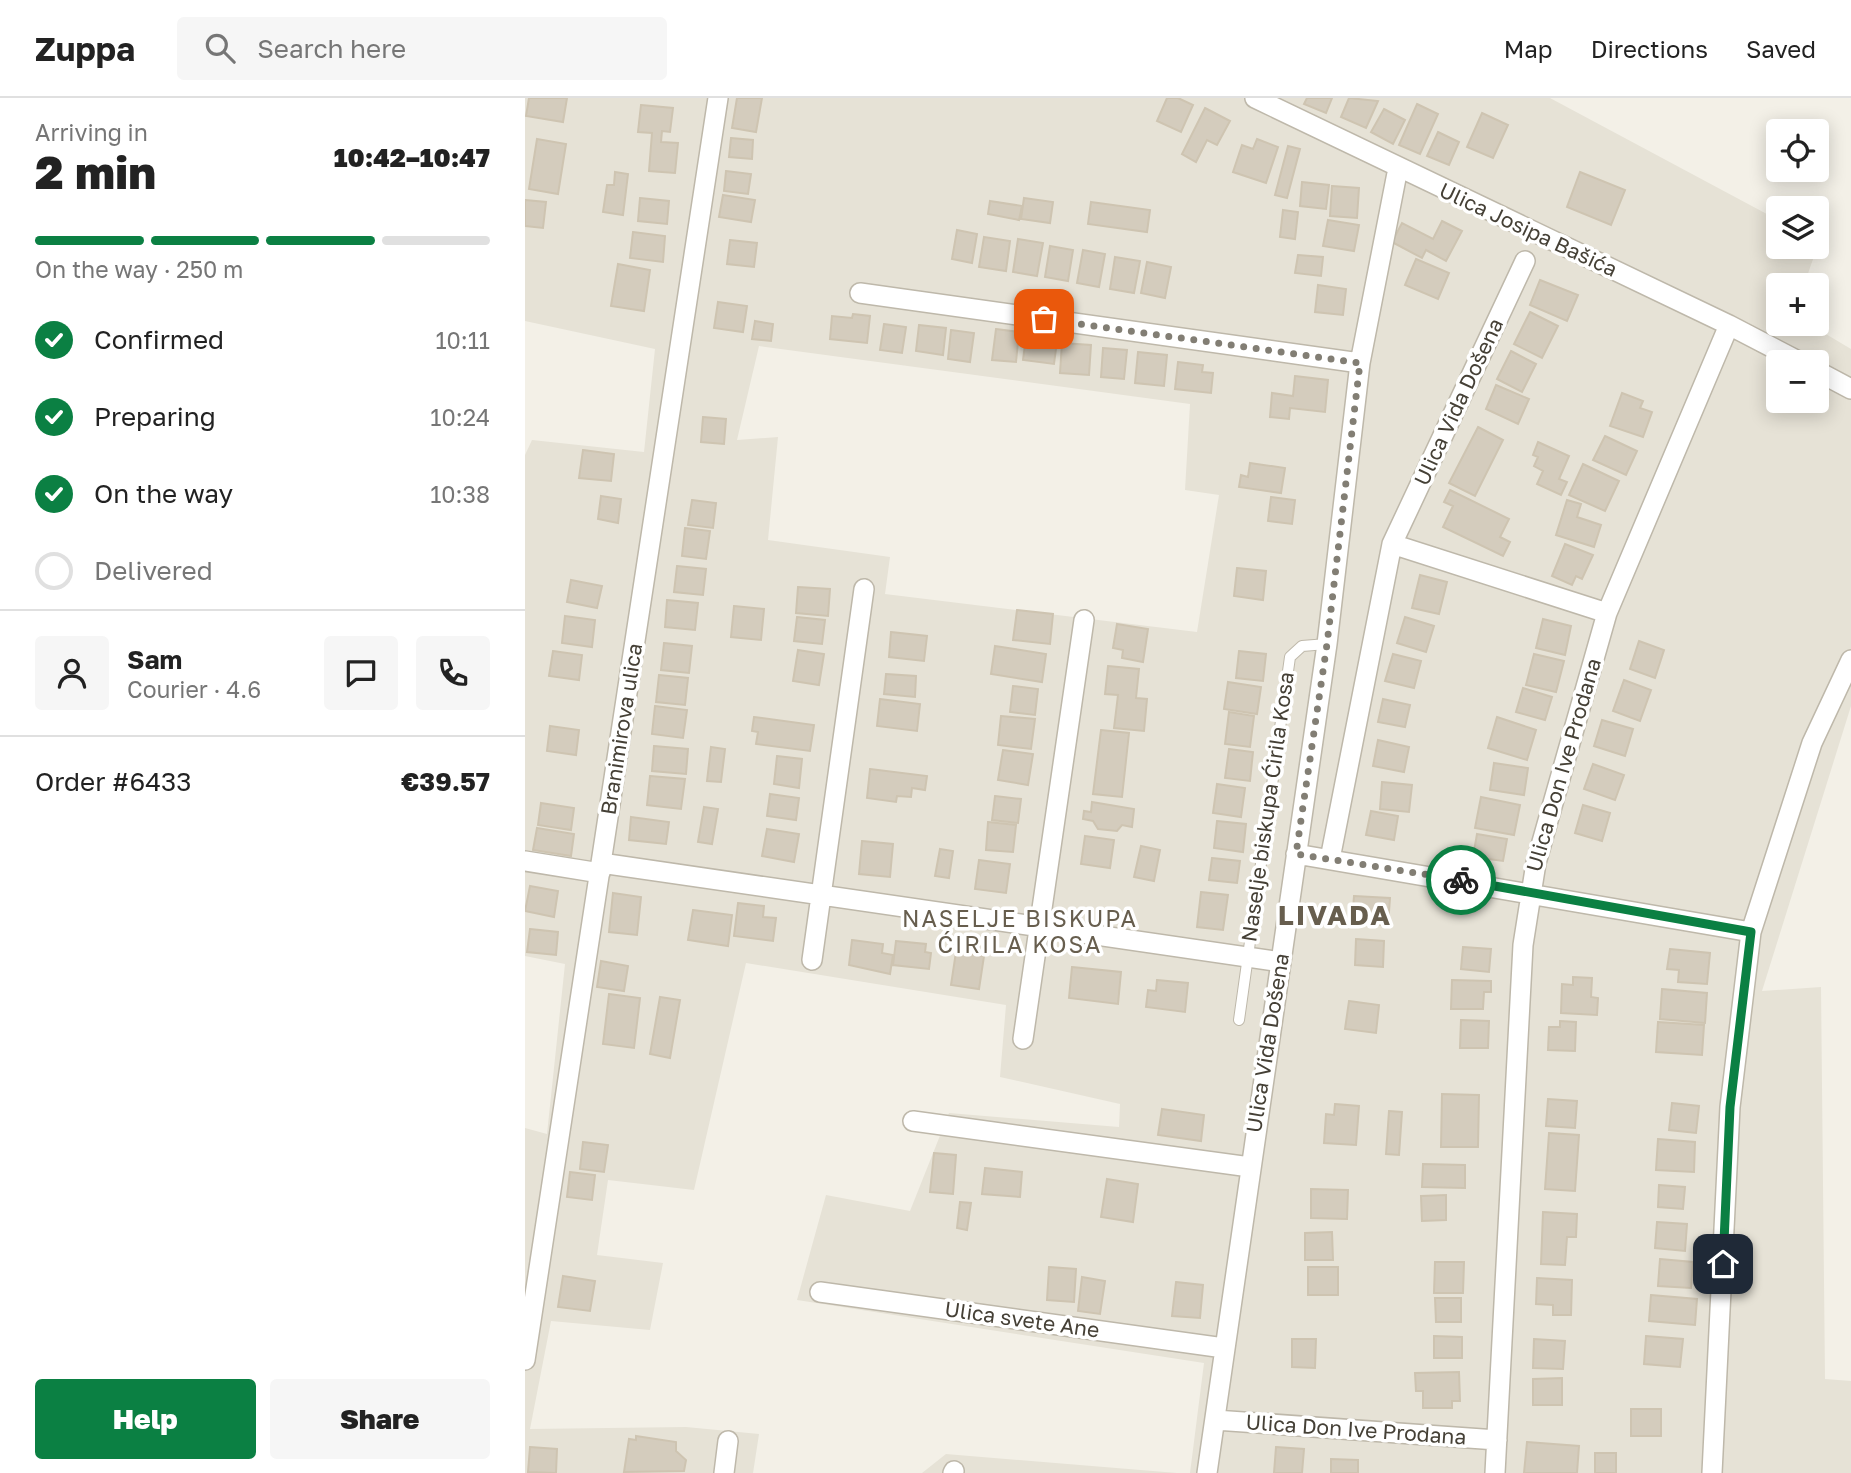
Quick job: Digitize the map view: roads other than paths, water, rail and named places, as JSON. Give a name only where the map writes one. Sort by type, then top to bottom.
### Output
[{"type":"street","name":"Branimirova ulica","points":[[525,1360],[718,98]]},
{"type":"street","name":"Ulica Josipa Bašića","points":[[1255,98],[1777,350]]},
{"type":"street","name":"Ulica Vida Došena","points":[[1207,1473],[1327,644],[1360,363],[1398,168]]},
{"type":"street","name":"Ulica Vida Došena","points":[[1330,859],[1392,544],[1525,261]]},
{"type":"street","points":[[860,293],[1360,363]]},
{"type":"street","name":"Ulica Don Ive Prodana","points":[[1495,1473],[1523,945],[1530,892],[1607,613],[1729,325]]},
{"type":"street","points":[[1829,377],[1851,389]]},
{"type":"street","points":[[1392,544],[1607,613]]},
{"type":"street","points":[[813,960],[864,589]]},
{"type":"street","points":[[1023,1039],[1084,620]]},
{"type":"street","points":[[1712,1473],[1730,1107],[1751,932],[1812,743],[1851,660]]},
{"type":"street","points":[[1296,854],[1751,932]]},
{"type":"street","name":"Naselje biskupa Ćirila Kosa","points":[[525,861],[820,895],[1281,962]]},
{"type":"street","points":[[913,1121],[1250,1167]]},
{"type":"street","name":"Ulica svete Ane","points":[[820,1292],[1224,1349]]},
{"type":"street","name":"Ulica Don Ive Prodana","points":[[1215,1419],[1497,1440]]},
{"type":"street","points":[[724,1473],[728,1441]]},
{"type":"lane","name":"Naselje biskupa Ćirila Kosa","points":[[1239,1020],[1290,657],[1301,646],[1327,644]]},
{"type":"district","name":"LIVADA","points":[[1335,915]]},
{"type":"district","name":"NASELJE BISKUPA ĆIRILA KOSA","points":[[1020,932]]}]
